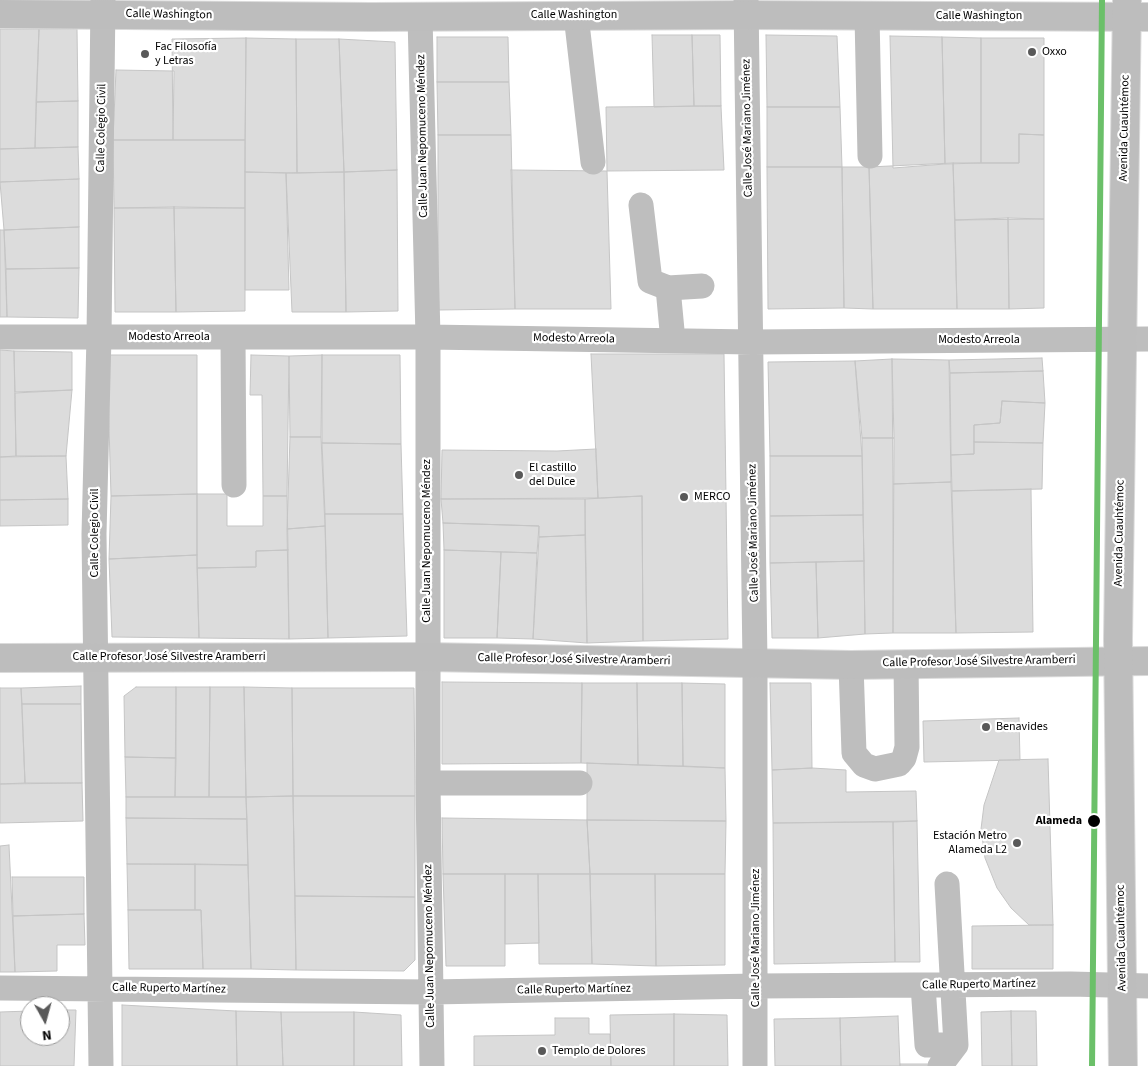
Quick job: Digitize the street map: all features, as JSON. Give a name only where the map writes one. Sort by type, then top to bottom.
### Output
[{"type":"main road","name":"Calle Washington","points":[[0,14],[103,7],[371,8],[576,15],[746,7],[867,16],[957,8],[1134,12]]},
{"type":"main road","name":"Avenida Cuauhtémoc","points":[[1123,1066],[1136,985],[1119,660],[1135,339],[1134,12]]},
{"type":"main road","name":"Calle Profesor José Silvestre Aramberri","points":[[0,658],[427,657],[851,664],[1148,661]]},
{"type":"street","name":"Calle Colegio Civil","points":[[101,1066],[94,534],[99,337],[103,7]]},
{"type":"street","name":"Calle José Mariano Jiménez","points":[[746,7],[755,663],[755,1066]]},
{"type":"street","name":"Calle Juan Nepomuceno Méndez","points":[[427,11],[427,657],[432,1066]]},
{"type":"street","points":[[576,15],[593,162]]},
{"type":"street","points":[[867,16],[870,156]]},
{"type":"street","points":[[641,205],[650,281],[668,288],[702,286]]},
{"type":"street","points":[[668,288],[673,341]]},
{"type":"street","name":"Modesto Arreola","points":[[0,337],[428,337],[752,342],[1135,339]]},
{"type":"street","points":[[233,338],[234,485]]},
{"type":"street","points":[[851,664],[854,753],[864,765],[875,769],[899,764],[904,758],[907,747],[906,664]]},
{"type":"street","points":[[428,783],[580,783]]},
{"type":"street","points":[[940,1066],[956,1045],[947,884]]},
{"type":"street","points":[[923,985],[928,1045],[956,1045]]},
{"type":"street","name":"Calle Ruperto Martínez","points":[[0,988],[431,992],[756,986],[1136,985]]},
{"type":"building","points":[[0,29],[39,29],[35,148],[0,149]]},
{"type":"building","points":[[39,29],[77,29],[78,101],[36,102]]},
{"type":"building","points":[[652,35],[692,35],[694,106],[654,107]]},
{"type":"building","points":[[692,35],[720,35],[721,106],[694,106]]},
{"type":"building","points":[[766,35],[837,36],[840,107],[767,107]]},
{"type":"building","points":[[890,36],[942,37],[945,164],[893,168]]},
{"type":"building","points":[[437,37],[508,37],[509,82],[437,82]]},
{"type":"building","points":[[942,37],[981,38],[981,163],[945,164]]},
{"type":"building","points":[[246,38],[245,140],[173,140],[172,39]]},
{"type":"building","points":[[246,38],[296,39],[297,173],[245,172]]},
{"type":"building","points":[[981,38],[1044,38],[1044,135],[1019,134],[1019,163],[981,163]]},
{"type":"building","points":[[296,39],[339,39],[344,172],[297,173]]},
{"type":"building","points":[[339,39],[395,42],[397,170],[344,172]]},
{"type":"building","points":[[116,70],[174,71],[173,140],[113,140]]},
{"type":"building","points":[[437,82],[509,82],[511,135],[438,135]]},
{"type":"building","points":[[78,101],[78,147],[35,148],[36,102]]},
{"type":"building","points":[[721,106],[724,170],[607,171],[606,107]]},
{"type":"building","points":[[767,107],[840,107],[842,167],[767,167]]},
{"type":"building","points":[[1019,134],[1044,135],[1044,219],[955,220],[953,163],[1019,163]]},
{"type":"building","points":[[438,135],[511,135],[515,309],[438,310]]},
{"type":"building","points":[[113,140],[245,140],[245,208],[114,208]]},
{"type":"building","points":[[78,147],[79,179],[0,182],[0,149]]},
{"type":"building","points":[[953,163],[957,309],[873,309],[869,167]]},
{"type":"building","points":[[767,167],[842,167],[844,308],[768,309]]},
{"type":"building","points":[[842,167],[869,167],[873,309],[844,308]]},
{"type":"building","points":[[397,170],[398,311],[346,312],[344,172]]},
{"type":"building","points":[[511,170],[607,171],[611,309],[515,309]]},
{"type":"building","points":[[245,172],[286,173],[289,290],[245,290]]},
{"type":"building","points":[[344,172],[346,312],[292,312],[286,173]]},
{"type":"building","points":[[79,179],[79,227],[4,230],[0,182]]},
{"type":"building","points":[[174,207],[176,312],[115,312],[114,208]]},
{"type":"building","points":[[174,207],[245,208],[245,311],[176,312]]},
{"type":"building","points":[[1008,218],[1009,309],[957,309],[955,220]]},
{"type":"building","points":[[1008,218],[1044,219],[1044,308],[1009,309]]},
{"type":"building","points":[[79,227],[79,268],[6,269],[4,230]]},
{"type":"building","points":[[0,230],[4,230],[7,317],[0,317]]},
{"type":"building","points":[[79,268],[78,318],[7,317],[6,269]]},
{"type":"building","points":[[0,350],[14,351],[16,456],[0,457]]},
{"type":"building","points":[[14,351],[72,352],[72,390],[15,392]]},
{"type":"building","name":"MERCO","points":[[591,354],[724,354],[728,639],[643,641],[642,496],[598,498]]},
{"type":"building","points":[[107,355],[197,355],[197,494],[111,496]]},
{"type":"building","points":[[251,355],[289,356],[287,496],[263,496],[262,395],[250,395]]},
{"type":"building","points":[[322,355],[400,355],[401,444],[322,443]]},
{"type":"building","points":[[322,355],[321,437],[290,437],[289,356]]},
{"type":"building","points":[[1042,358],[1043,371],[950,373],[949,360]]},
{"type":"building","points":[[892,359],[894,438],[862,438],[855,361]]},
{"type":"building","points":[[892,359],[949,360],[951,482],[893,484]]},
{"type":"building","points":[[855,361],[862,456],[770,456],[768,362]]},
{"type":"building","points":[[1043,371],[1045,403],[1002,401],[1000,423],[974,425],[974,454],[951,455],[950,373]]},
{"type":"building","points":[[72,390],[66,456],[16,456],[15,393]]},
{"type":"building","points":[[1002,401],[1045,403],[1043,443],[974,442],[974,425],[1000,423]]},
{"type":"building","points":[[290,437],[321,437],[325,526],[287,529]]},
{"type":"building","points":[[862,438],[894,438],[893,633],[865,634]]},
{"type":"building","points":[[974,442],[1043,443],[1042,489],[952,491],[951,455],[974,454]]},
{"type":"building","points":[[322,443],[401,444],[403,514],[325,514]]},
{"type":"building","name":"El castillo del Dulce","points":[[596,449],[598,498],[441,499],[442,450],[557,451]]},
{"type":"building","points":[[66,456],[68,499],[0,500],[0,457]]},
{"type":"building","points":[[770,456],[862,456],[863,515],[770,516]]},
{"type":"building","points":[[951,482],[956,633],[893,633],[893,484]]},
{"type":"building","points":[[1031,489],[1033,632],[956,633],[952,491]]},
{"type":"building","points":[[197,494],[227,494],[227,526],[263,526],[263,496],[287,496],[288,550],[256,551],[256,567],[197,568]]},
{"type":"building","points":[[197,494],[197,555],[109,559],[111,496]]},
{"type":"building","points":[[642,496],[643,641],[587,643],[585,499]]},
{"type":"building","points":[[68,499],[68,525],[0,526],[0,500]]},
{"type":"building","points":[[441,499],[585,499],[585,535],[539,537],[539,526],[443,523]]},
{"type":"building","points":[[325,514],[403,514],[407,636],[328,638]]},
{"type":"building","points":[[863,515],[864,561],[770,563],[770,516]]},
{"type":"building","points":[[443,523],[539,526],[537,553],[444,550]]},
{"type":"building","points":[[325,526],[328,638],[289,639],[287,529]]},
{"type":"building","points":[[585,535],[587,643],[533,639],[539,537]]},
{"type":"building","points":[[288,550],[289,639],[199,638],[197,568],[256,567],[256,551]]},
{"type":"building","points":[[444,550],[501,552],[497,638],[444,638]]},
{"type":"building","points":[[501,552],[537,553],[533,639],[497,638]]},
{"type":"building","points":[[197,555],[199,638],[112,637],[109,559]]},
{"type":"building","points":[[864,561],[865,634],[818,638],[816,562]]},
{"type":"building","points":[[816,562],[818,638],[772,638],[770,563]]},
{"type":"building","points":[[442,682],[582,683],[581,763],[442,764]]},
{"type":"building","points":[[582,683],[637,683],[638,765],[581,763]]},
{"type":"building","points":[[637,683],[682,683],[683,766],[638,765]]},
{"type":"building","points":[[682,683],[725,684],[725,768],[683,766]]},
{"type":"building","points":[[770,683],[811,683],[812,768],[772,770]]},
{"type":"building","points":[[81,686],[81,704],[22,704],[21,688]]},
{"type":"building","points":[[136,687],[176,687],[176,758],[125,757],[124,696]]},
{"type":"building","points":[[176,687],[210,687],[209,797],[175,797]]},
{"type":"building","points":[[210,687],[244,687],[246,797],[209,797]]},
{"type":"building","points":[[244,687],[292,688],[293,796],[246,797]]},
{"type":"building","points":[[0,688],[21,688],[25,783],[0,784]]},
{"type":"building","points":[[292,688],[414,688],[415,796],[293,796]]},
{"type":"building","points":[[22,704],[81,704],[82,783],[25,783]]},
{"type":"building","points":[[1019,718],[1020,760],[924,762],[923,721]]},
{"type":"building","points":[[125,757],[176,758],[175,797],[126,797]]},
{"type":"building","name":"Estación Metro Alameda L2","points":[[1048,759],[1053,925],[1029,925],[1011,908],[997,888],[985,858],[981,829],[984,805],[999,760]]},
{"type":"building","points":[[587,763],[725,768],[726,821],[587,820]]},
{"type":"building","points":[[812,768],[846,770],[846,792],[916,791],[917,821],[773,823],[772,770]]},
{"type":"building","points":[[82,783],[83,821],[0,823],[0,784]]},
{"type":"building","points":[[293,796],[296,970],[251,969],[246,797]]},
{"type":"building","points":[[293,796],[415,796],[415,897],[295,896]]},
{"type":"building","points":[[126,797],[246,797],[247,819],[126,818]]},
{"type":"building","points":[[126,818],[247,819],[248,865],[127,864]]},
{"type":"building","points":[[442,818],[587,820],[590,874],[443,874]]},
{"type":"building","points":[[587,820],[726,821],[725,874],[590,874]]},
{"type":"building","points":[[917,821],[920,962],[895,962],[893,822]]},
{"type":"building","points":[[893,822],[895,962],[774,964],[773,823]]},
{"type":"building","points":[[9,845],[15,972],[0,972],[0,846]]},
{"type":"building","points":[[127,864],[195,864],[195,910],[128,910]]},
{"type":"building","points":[[195,864],[248,865],[251,969],[203,969],[201,910],[195,910]]},
{"type":"building","points":[[443,874],[505,874],[505,966],[446,966]]},
{"type":"building","points":[[505,874],[538,874],[539,943],[505,944]]},
{"type":"building","points":[[538,874],[590,874],[592,964],[539,964]]},
{"type":"building","points":[[590,874],[655,874],[656,966],[592,964]]},
{"type":"building","points":[[655,874],[725,874],[725,965],[656,966]]},
{"type":"building","points":[[12,877],[84,877],[84,914],[13,916]]},
{"type":"building","points":[[295,896],[415,897],[415,960],[404,971],[296,970]]},
{"type":"building","points":[[128,910],[201,910],[203,969],[129,969]]},
{"type":"building","points":[[84,914],[85,945],[57,945],[57,971],[15,972],[13,916]]},
{"type":"building","points":[[1053,925],[1053,969],[972,969],[972,926]]},
{"type":"building","points":[[122,1005],[236,1011],[237,1066],[122,1066]]},
{"type":"building","points":[[70,1010],[76,1010],[74,1066],[0,1066],[0,1012],[20,1011],[20,1046],[70,1046]]},
{"type":"building","points":[[236,1011],[281,1012],[283,1066],[237,1066]]},
{"type":"building","points":[[1011,1011],[1012,1066],[982,1066],[981,1012]]},
{"type":"building","points":[[1011,1011],[1036,1011],[1037,1066],[1012,1066]]},
{"type":"building","points":[[281,1012],[354,1012],[354,1066],[283,1066]]},
{"type":"building","points":[[354,1012],[401,1015],[402,1066],[354,1066]]},
{"type":"building","points":[[674,1014],[727,1015],[728,1066],[674,1066]]},
{"type":"building","points":[[674,1014],[674,1066],[611,1066],[610,1015]]},
{"type":"building","points":[[898,1016],[900,1066],[841,1066],[840,1018]]},
{"type":"building","name":"Templo de Dolores","points":[[555,1018],[589,1018],[589,1034],[610,1034],[611,1066],[474,1066],[474,1036],[555,1035]]},
{"type":"building","points":[[840,1018],[841,1066],[775,1066],[774,1019]]},
{"type":"building","points":[[900,1064],[943,1064],[943,1066],[900,1066]]},
{"type":"transit line","points":[[1092,1066],[1102,0]]},
{"type":"place","name":"Oxxo","points":[[1032,52]]},
{"type":"place","name":"Fac Filosofía y Letras","points":[[145,54]]},
{"type":"place","name":"El castillo del Dulce","points":[[519,475]]},
{"type":"place","name":"MERCO","points":[[684,497]]},
{"type":"place","name":"Benavides","points":[[986,727]]},
{"type":"place","name":"Alameda","points":[[1094,821]]},
{"type":"place","name":"Estación Metro Alameda L2","points":[[1017,843]]},
{"type":"place","name":"Templo de Dolores","points":[[542,1051]]}]
